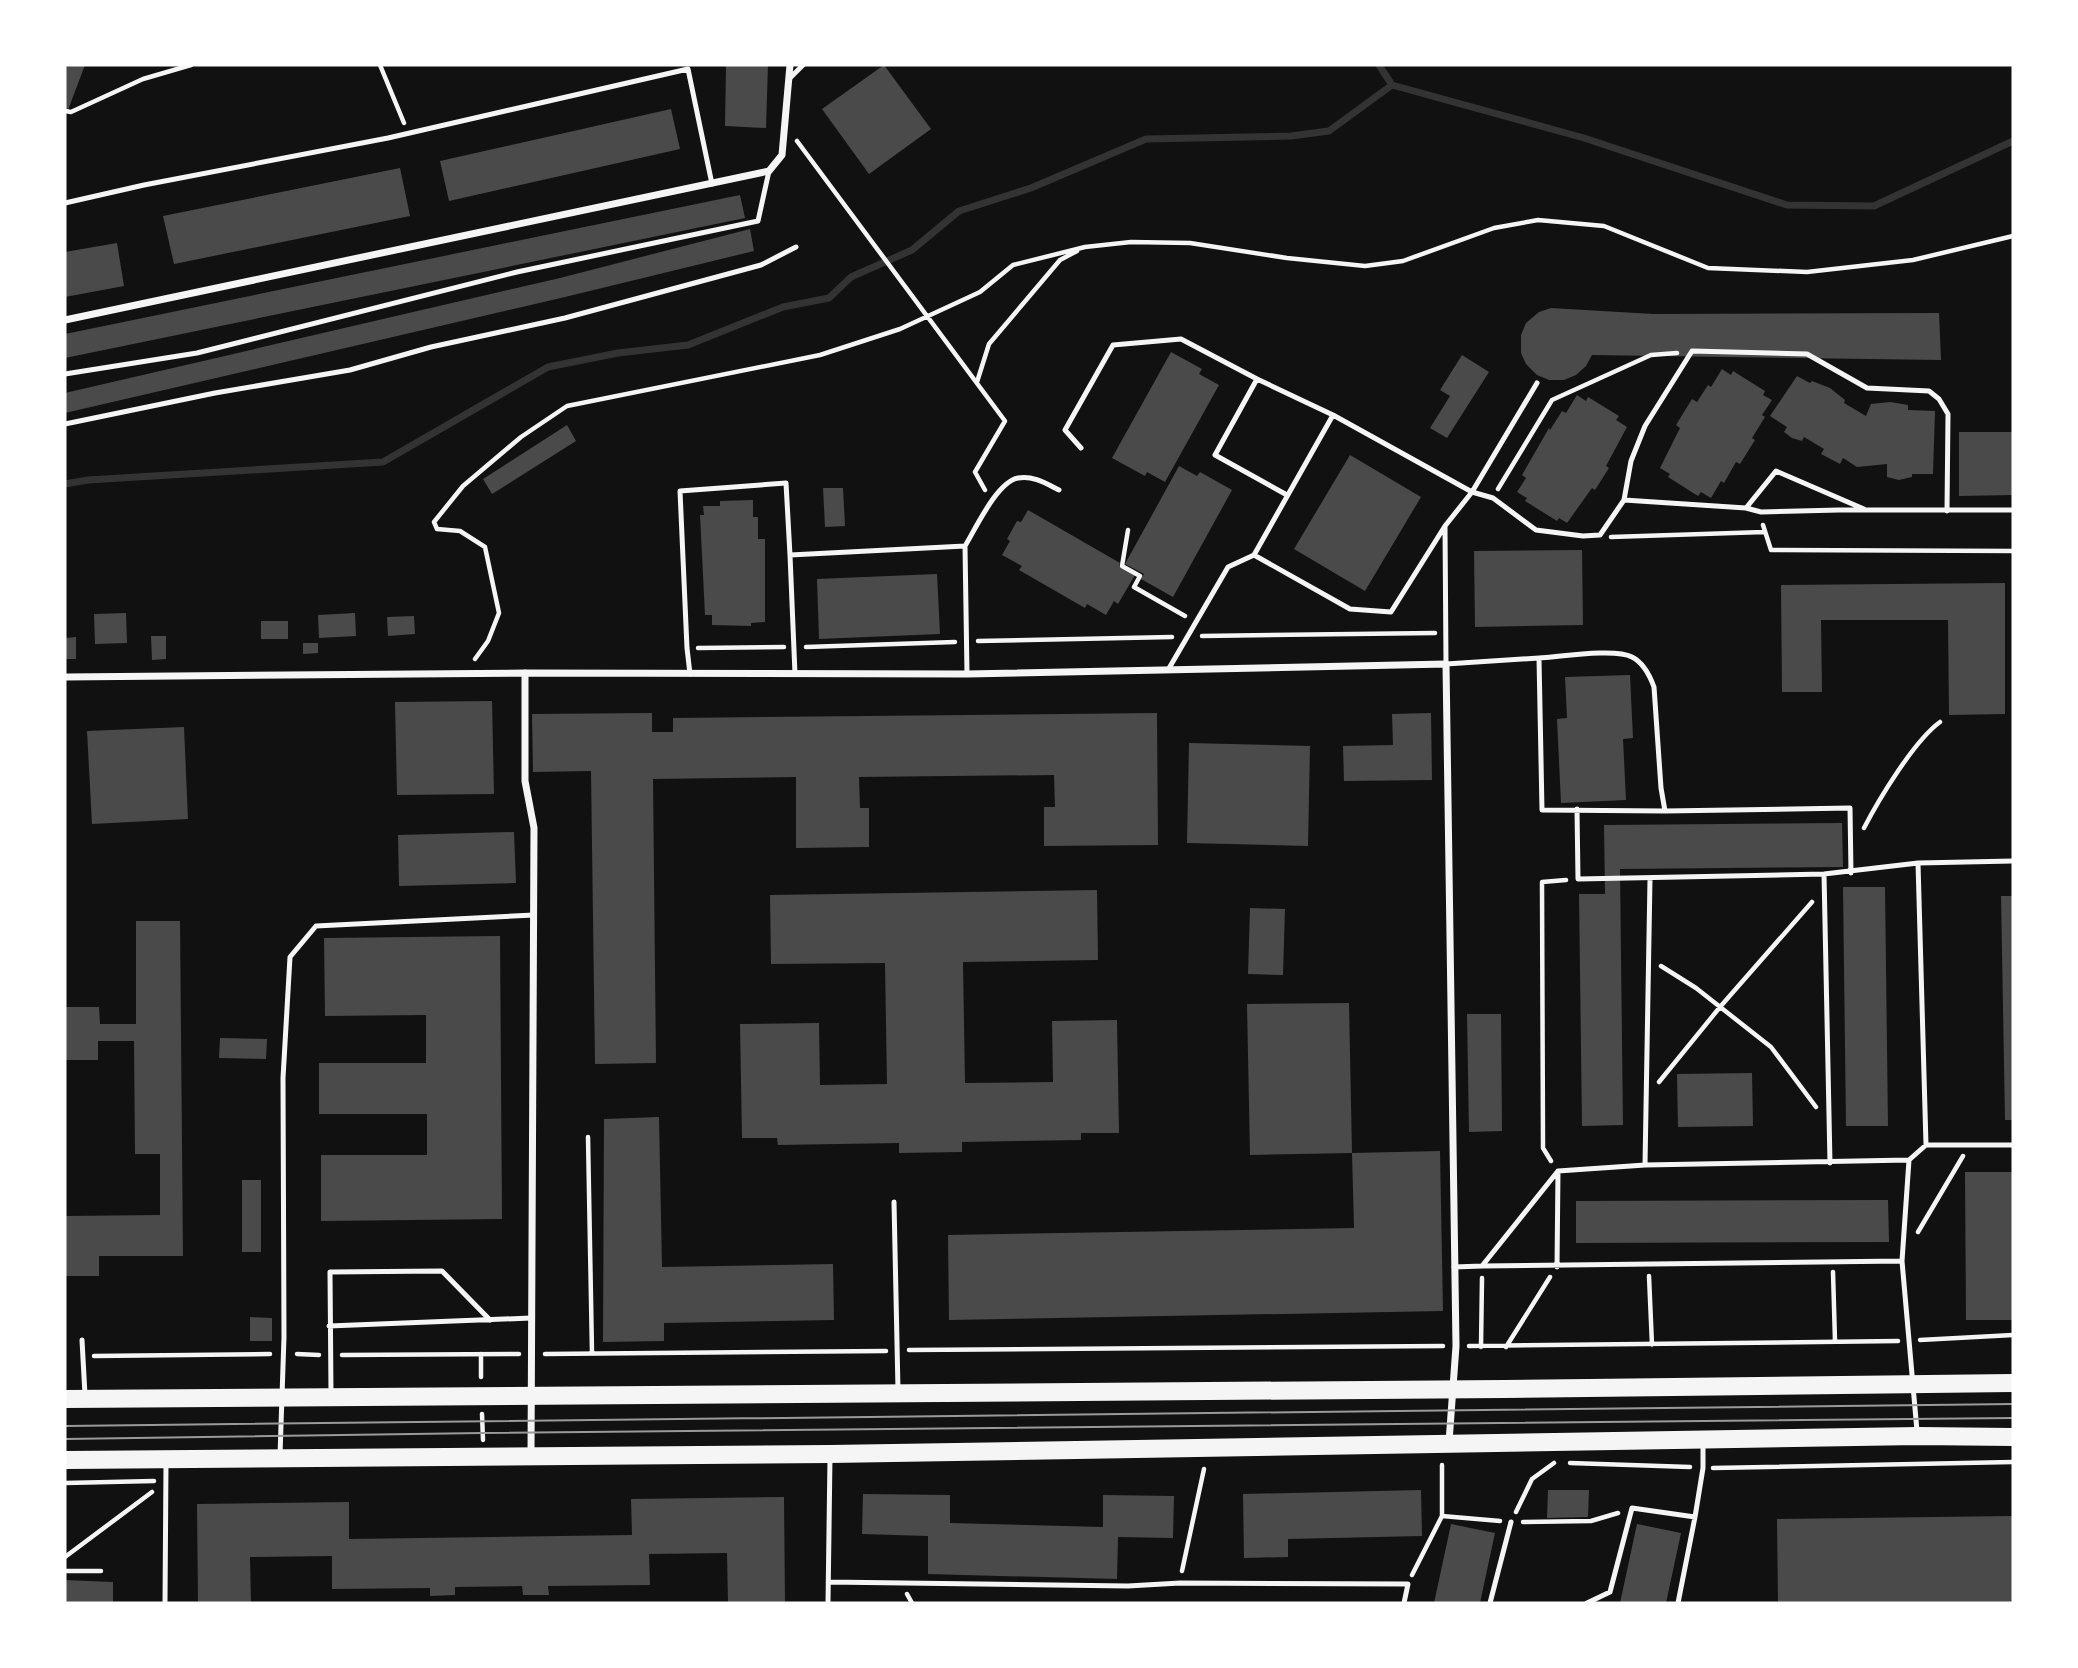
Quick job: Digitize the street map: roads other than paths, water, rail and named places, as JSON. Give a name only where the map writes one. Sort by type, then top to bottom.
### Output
[{"type":"main road","points":[[65,1399],[2013,1384]]},
{"type":"main road","points":[[65,1460],[830,1454],[1703,1439],[2013,1437]]},
{"type":"street","points":[[65,320],[769,171],[782,155],[790,65]]},
{"type":"street","points":[[65,677],[525,673],[967,674],[1446,664],[1456,1346],[1449,1443]]},
{"type":"street","points":[[525,673],[525,781],[534,828],[531,1456]]},
{"type":"lane","points":[[789,79],[803,65]]},
{"type":"lane","points":[[65,203],[408,133],[688,67],[712,184]]},
{"type":"lane","points":[[65,374],[197,352],[516,272],[758,221],[769,171]]},
{"type":"lane","points":[[65,424],[215,393],[350,370],[430,347],[565,317],[761,265],[796,247]]},
{"type":"lane","points":[[1082,448],[1065,430],[1113,345],[1181,339],[1333,415],[1472,492],[1493,498],[1536,530],[1583,537],[1600,535],[1624,500],[1631,461],[1645,426],[1692,351],[1807,354],[1867,388],[1929,391],[1939,399],[1948,414],[1947,512]]},
{"type":"lane","points":[[1257,379],[1215,455],[1287,495]]},
{"type":"lane","points":[[1254,555],[1350,609],[1391,612],[1445,526],[1472,492],[1537,383]]},
{"type":"lane","points":[[1168,671],[1228,567],[1254,555],[1333,415]]},
{"type":"lane","points":[[1746,508],[1776,471],[1866,510]]},
{"type":"lane","points":[[967,674],[965,546],[1001,489],[1017,478],[1039,480],[1059,490]]},
{"type":"lane","points":[[690,674],[680,491],[786,483],[795,674]]},
{"type":"lane","points":[[1624,500],[1746,508],[1761,512],[2013,510]]},
{"type":"lane","points":[[1445,526],[1446,664],[1611,653],[1632,657],[1648,672],[1654,687],[1665,811]]},
{"type":"lane","points":[[790,555],[965,546]]},
{"type":"lane","points":[[1539,658],[1542,810],[1850,808],[1851,873]]},
{"type":"lane","points":[[1577,809],[1578,879],[1851,873],[1885,865],[2013,861]]},
{"type":"lane","points":[[1918,863],[1926,1145]]},
{"type":"lane","points":[[1824,874],[1830,1163]]},
{"type":"lane","points":[[1645,1165],[1650,879]]},
{"type":"lane","points":[[280,1458],[283,1078],[290,957],[316,926],[534,915]]},
{"type":"lane","points":[[1482,1266],[1558,1171],[1645,1165],[1909,1160],[1926,1145],[2013,1145]]},
{"type":"lane","points":[[1909,1160],[1902,1261],[1918,1436]]},
{"type":"lane","points":[[1557,1267],[1558,1171]]},
{"type":"lane","points":[[894,1202],[898,1393]]},
{"type":"lane","points":[[1453,1267],[1902,1261]]},
{"type":"lane","points":[[331,1396],[330,1272],[442,1271],[491,1320]]},
{"type":"lane","points":[[329,1326],[531,1318]]},
{"type":"lane","points":[[82,1340],[85,1399]]},
{"type":"lane","points":[[1678,1603],[1703,1468],[1703,1439]]},
{"type":"lane","points":[[828,1603],[830,1454]]},
{"type":"lane","points":[[165,1603],[166,1459]]},
{"type":"lane","points":[[1587,1603],[1610,1592],[1632,1508],[1695,1517]]},
{"type":"lane","points":[[1490,1603],[1511,1522]]},
{"type":"lane","points":[[828,1582],[1128,1586],[1180,1583],[1408,1584],[1404,1603]]},
{"type":"waterway","points":[[1379,65],[1392,85],[1584,138],[1787,205],[1874,206],[2013,141]]},
{"type":"waterway","points":[[65,484],[88,480],[383,462],[548,367],[618,353],[688,345],[783,307],[829,298],[851,277],[912,250],[959,211],[1031,188],[1146,139],[1291,136],[1329,131],[1392,85]]},
{"type":"tram line","points":[[65,1426],[2013,1404]]},
{"type":"tram line","points":[[65,1439],[2013,1418]]}]
